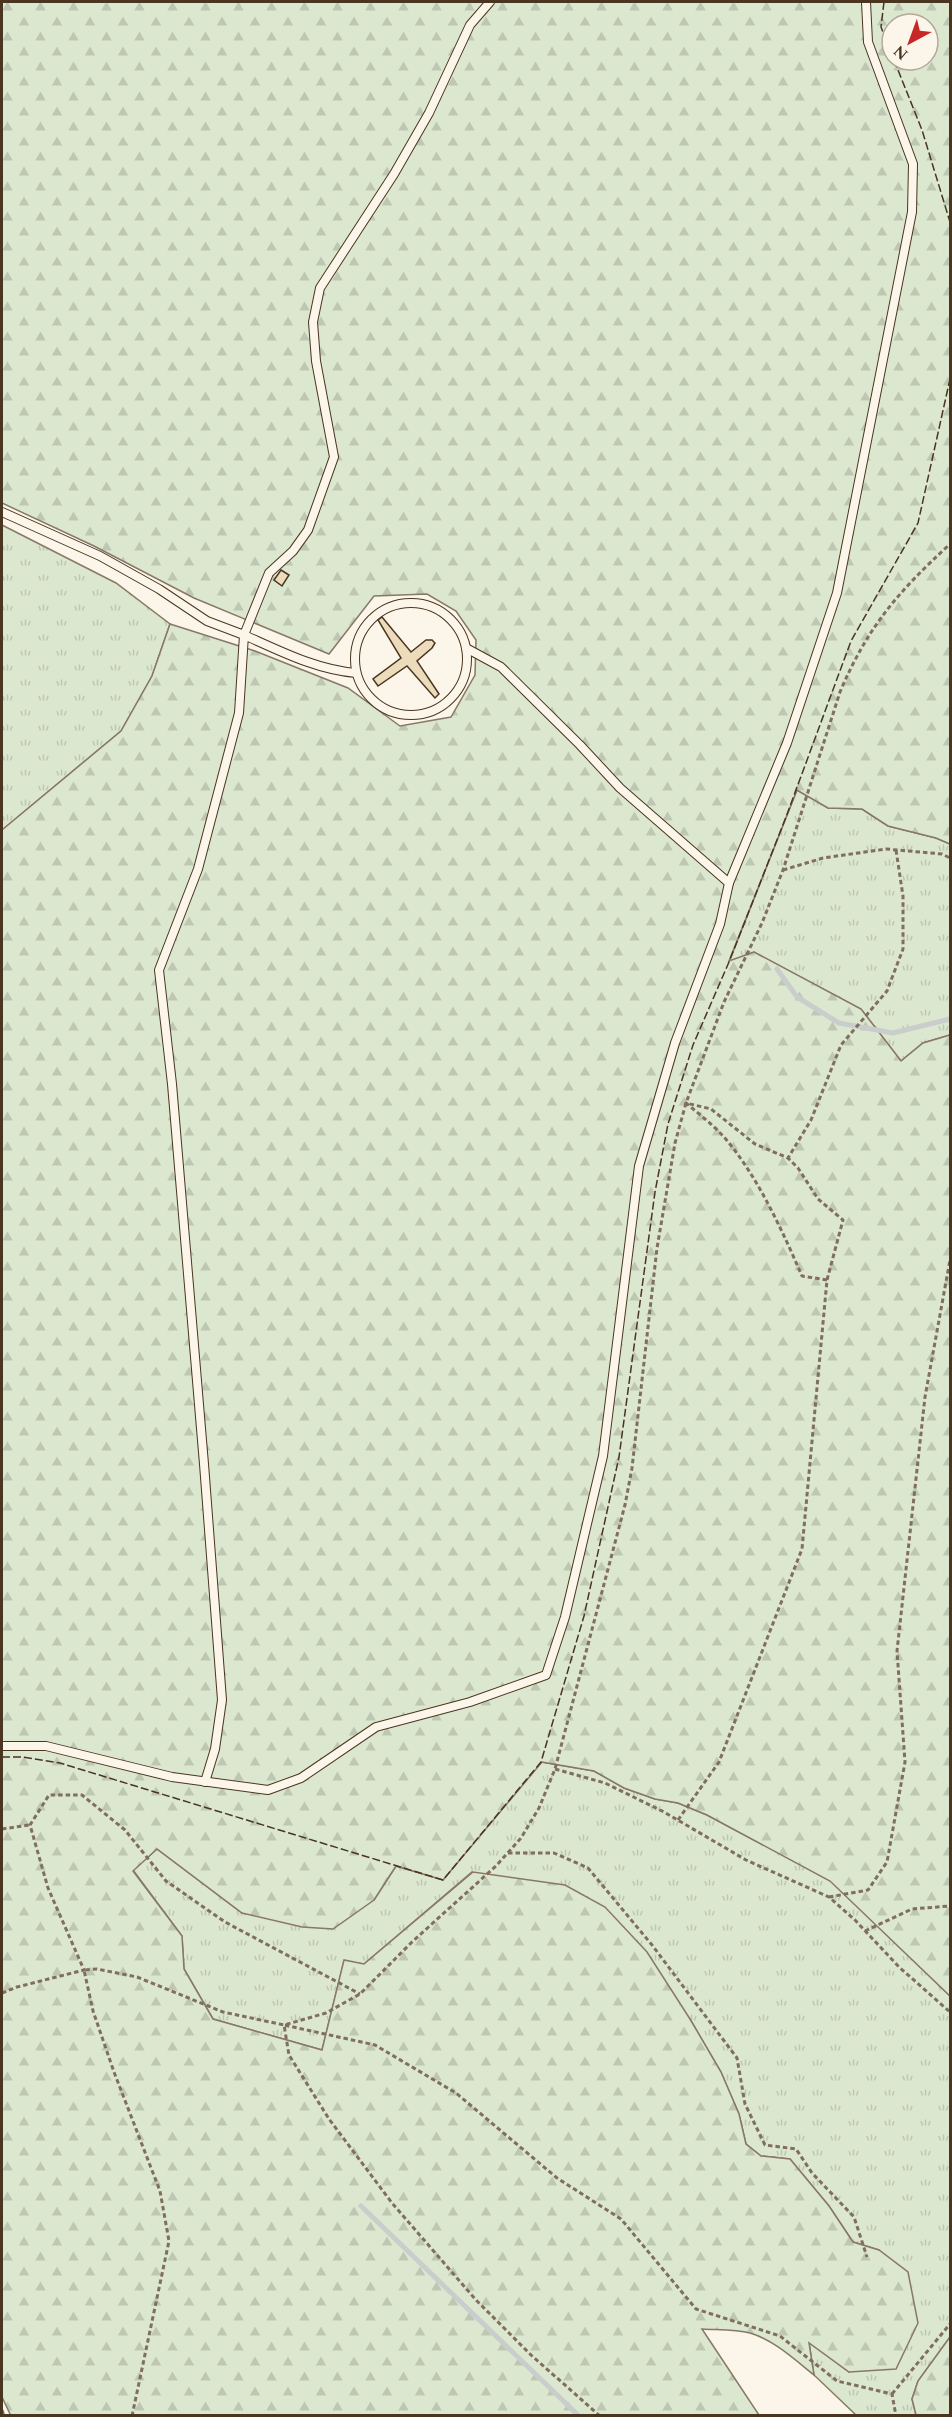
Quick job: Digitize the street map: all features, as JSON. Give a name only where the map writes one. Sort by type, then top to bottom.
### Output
[{"type":"lane","points":[[205,1782],[215,1749],[222,1700],[173,1096],[159,970],[198,869],[237,724],[244,635],[269,573],[293,551],[308,530],[334,457],[316,361],[313,322],[320,288],[394,174],[429,113],[471,25],[490,2]]},
{"type":"lane","points":[[2,1746],[46,1746],[172,1778],[268,1790],[300,1778],[376,1727],[470,1702],[546,1675],[565,1617],[603,1456],[639,1166],[675,1043],[720,924],[729,884],[787,743],[837,593],[912,212],[914,164],[868,42],[866,2]]},
{"type":"lane","points":[[2,512],[100,556],[159,589],[207,621],[303,661],[356,673]]},
{"type":"lane","points":[[417,603],[434,608],[449,617],[460,632],[466,648],[467,668],[460,686],[449,701],[432,711],[414,715],[395,712],[378,704],[364,690],[356,673],[355,655],[359,637],[368,622],[382,610],[399,604],[417,603]]},
{"type":"lane","points":[[466,648],[501,667],[620,788],[729,884]]},
{"type":"path","points":[[284,2025],[326,2013],[360,1994],[413,1941],[496,1866],[521,1838],[539,1808],[555,1769],[625,1505],[632,1468],[657,1248],[675,1143],[686,1103],[724,1002],[762,923],[783,870],[840,692],[851,666],[877,621],[897,595],[951,544]]},
{"type":"path","points":[[783,870],[823,858],[886,849],[942,854],[951,858]]},
{"type":"path","points":[[788,1158],[811,1120],[841,1045],[887,991],[903,949],[903,896],[896,850]]},
{"type":"path","points":[[678,1820],[719,1762],[802,1549],[827,1280],[843,1220],[818,1199],[798,1168],[788,1158],[755,1144],[711,1109],[686,1103]]},
{"type":"path","points":[[686,1103],[724,1137],[754,1180],[802,1276],[827,1280]]},
{"type":"path","points":[[829,1897],[868,1890],[887,1862],[905,1762],[898,1639],[925,1397],[951,1260]]},
{"type":"path","points":[[555,1769],[606,1784],[678,1820],[746,1860],[829,1897],[898,1967],[951,2012]]},
{"type":"path","points":[[132,2415],[169,2241],[167,2225],[160,2191],[93,2011],[84,1970],[48,1888],[30,1825],[49,1795],[82,1795],[126,1830],[166,1881],[225,1922],[360,1994]]},
{"type":"path","points":[[2,1829],[30,1825]]},
{"type":"path","points":[[508,1853],[554,1853],[588,1868],[652,1945],[737,2058],[745,2104],[765,2145],[796,2149],[812,2174],[854,2217],[867,2257]]},
{"type":"path","points":[[865,1931],[912,1909],[951,1906]]},
{"type":"path","points":[[2,1993],[84,1970],[97,1969],[137,1977],[223,2012],[375,2045],[456,2092],[557,2178],[621,2219],[696,2309],[780,2336],[837,2380],[892,2394]]},
{"type":"path","points":[[284,2025],[289,2055],[329,2119],[392,2203],[476,2300],[531,2355],[600,2415]]},
{"type":"path","points":[[892,2394],[951,2324]]},
{"type":"path","points":[[892,2394],[896,2415]]},
{"type":"path","points":[[2,2410],[4,2415]]},
{"type":"green space","points":[[2,2],[950,2],[950,844],[936,838],[888,826],[862,809],[828,808],[797,790],[729,961],[754,952],[861,1009],[901,1061],[923,1043],[950,1035],[950,1996],[830,1881],[707,1815],[678,1803],[655,1799],[624,1788],[594,1771],[542,1762],[443,1880],[396,1866],[374,1900],[333,1929],[302,1927],[242,1913],[157,1849],[133,1871],[182,1936],[184,1969],[213,2019],[322,2050],[344,1960],[364,1964],[473,1872],[565,1885],[605,1907],[647,1952],[690,2019],[721,2072],[739,2114],[746,2144],[761,2156],[790,2159],[829,2206],[853,2242],[879,2250],[908,2272],[918,2323],[896,2369],[849,2372],[809,2343],[814,2375],[784,2351],[759,2336],[738,2331],[702,2329],[759,2415],[11,2416],[2,2397],[2,830],[121,731],[152,676],[170,624],[255,651],[348,688],[400,726],[451,717],[475,675],[476,640],[456,611],[427,594],[374,596],[329,654],[194,598],[94,546],[2,503]]},
{"type":"green space","points":[[2,525],[116,583],[170,624],[152,676],[121,731],[2,830]]},
{"type":"green space","points":[[797,790],[828,808],[862,809],[888,826],[936,838],[950,844],[950,1035],[923,1043],[901,1061],[861,1009],[754,952],[729,962]]},
{"type":"green space","points":[[541,1762],[594,1771],[624,1788],[655,1799],[678,1803],[707,1815],[831,1881],[950,1996],[950,2337],[918,2381],[912,2399],[916,2415],[856,2415],[814,2375],[809,2342],[849,2372],[879,2250],[853,2242],[829,2206],[790,2159],[761,2156],[746,2144],[739,2114],[721,2072],[690,2019],[472,1872],[364,1964],[344,1961],[322,2050],[213,2019],[184,1969],[182,1936],[133,1870],[157,1849],[242,1913],[374,1900],[396,1866],[443,1880]]},
{"type":"green space","points":[[950,2337],[950,2415],[916,2415],[912,2399],[918,2381]]},
{"type":"building","points":[[281,570],[289,575],[282,586],[274,580]]},
{"type":"building","points":[[382,617],[411,652],[426,640],[432,640],[435,643],[417,661],[439,694],[435,698],[407,666],[378,686],[373,679],[401,658],[378,620]]},
{"type":"waterway","points":[[777,969],[797,997],[839,1023],[893,1033],[950,1019]]},
{"type":"waterway","points":[[361,2206],[579,2416]]},
{"type":"fence","points":[[883,12],[884,2]]},
{"type":"fence","points":[[899,72],[922,130],[950,222]]},
{"type":"fence","points":[[2,1757],[22,1757],[60,1763],[443,1880],[541,1762],[584,1616],[619,1457],[655,1192],[668,1124],[693,1045],[729,962],[786,817],[851,641],[918,523],[950,379]]}]
